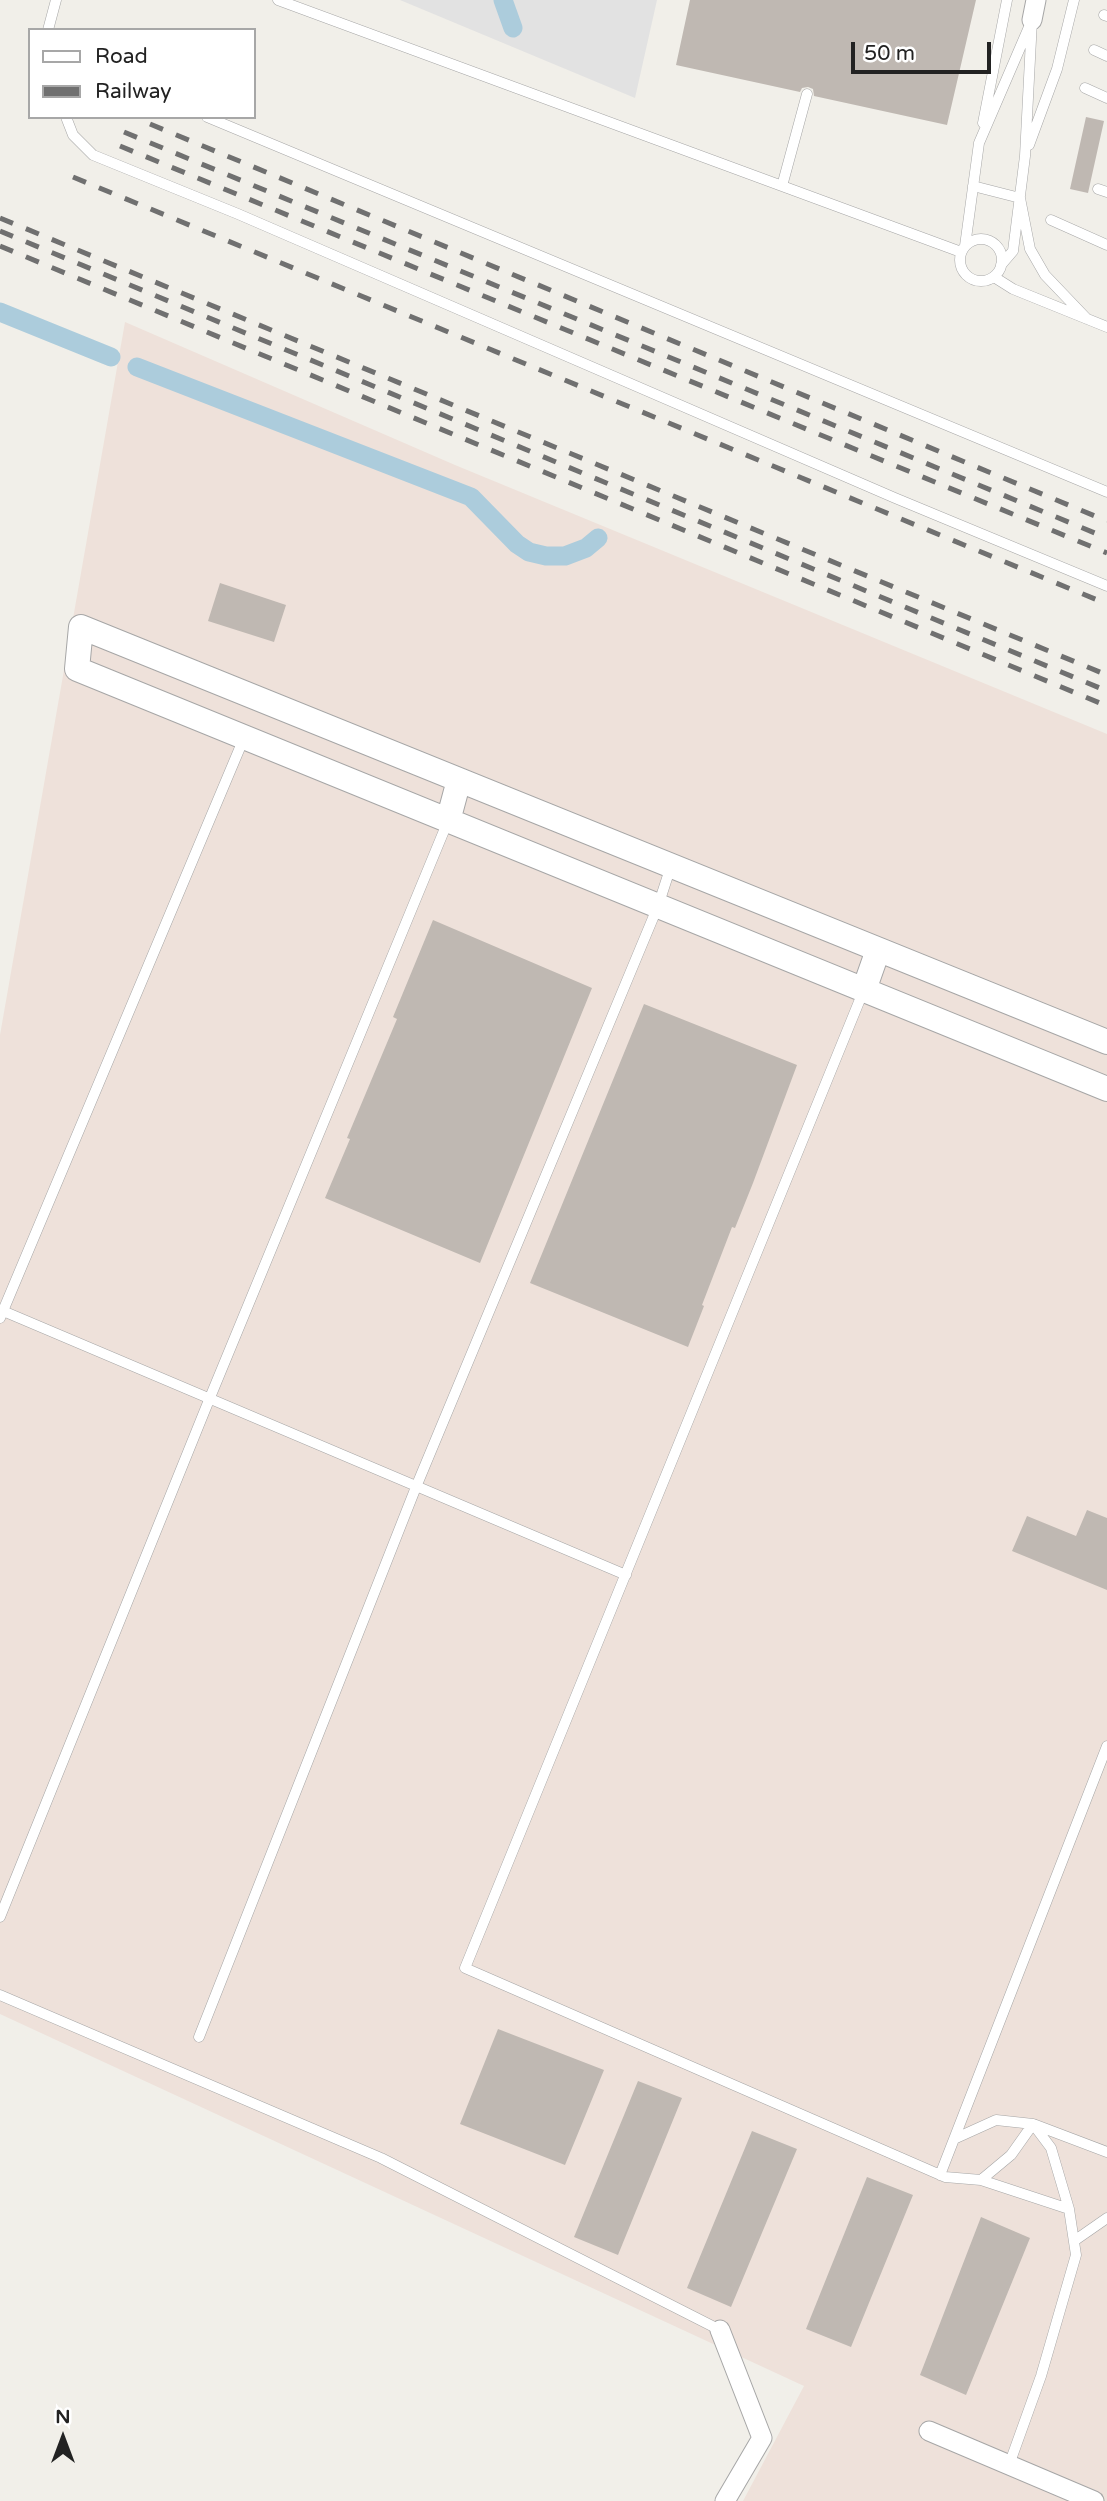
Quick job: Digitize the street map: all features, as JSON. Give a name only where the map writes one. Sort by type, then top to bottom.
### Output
[{"type":"street","points":[[1031,20],[1036,0]]},
{"type":"street","points":[[1107,1042],[81,627],[77,669],[1107,1089]]},
{"type":"street","points":[[244,737],[258,699]]},
{"type":"street","points":[[448,821],[459,780]]},
{"type":"street","points":[[864,990],[878,950]]},
{"type":"street","points":[[720,2330],[762,2438],[724,2501]]},
{"type":"street","points":[[929,2431],[1094,2501]]},
{"type":"lane","points":[[49,28],[56,0]]},
{"type":"lane","points":[[278,0],[782,186],[963,249]]},
{"type":"lane","points":[[1007,0],[979,143],[960,266],[968,277],[981,281],[994,277],[1013,251],[1025,156],[1031,20]]},
{"type":"lane","points":[[1025,156],[1056,69],[1074,0]]},
{"type":"lane","points":[[979,143],[1031,20]]},
{"type":"lane","points":[[1094,50],[1107,56]]},
{"type":"lane","points":[[1085,88],[1107,98]]},
{"type":"lane","points":[[782,186],[807,94]]},
{"type":"lane","points":[[67,119],[73,135],[93,155],[238,214],[895,498],[1107,586]]},
{"type":"lane","points":[[212,119],[1107,492]]},
{"type":"lane","points":[[973,186],[1020,198]]},
{"type":"lane","points":[[1020,198],[1031,249],[1040,267],[1087,319]]},
{"type":"lane","points":[[1051,220],[1107,245]]},
{"type":"lane","points":[[963,249],[977,239],[990,241],[1000,251],[1002,265]]},
{"type":"lane","points":[[994,277],[1013,289],[1107,327]]},
{"type":"lane","points":[[244,737],[1,1315],[626,1575]]},
{"type":"lane","points":[[0,1917],[209,1400],[448,821]]},
{"type":"lane","points":[[199,2037],[416,1487],[658,906],[671,866]]},
{"type":"lane","points":[[864,990],[465,1968],[940,2175],[981,2180],[1069,2209]]},
{"type":"lane","points":[[940,2175],[1107,1746]]},
{"type":"lane","points":[[0,1995],[381,2158],[720,2330]]},
{"type":"lane","points":[[954,2139],[996,2120],[1032,2124],[1107,2152]]},
{"type":"lane","points":[[981,2180],[1011,2155],[1032,2124]]},
{"type":"lane","points":[[1009,2465],[1041,2376],[1076,2255],[1069,2209],[1051,2148],[1032,2124]]},
{"type":"lane","points":[[1074,2241],[1107,2217]]},
{"type":"shaded area","points":[[400,0],[657,0],[635,98]]},
{"type":"shaded area","points":[[125,322],[455,465],[1107,734],[1107,2501],[743,2501],[804,2386],[0,2014],[0,1035]]},
{"type":"building","points":[[690,0],[976,0],[947,125],[814,96],[813,89],[808,87],[802,88],[800,92],[676,65]]},
{"type":"building","points":[[1086,117],[1104,121],[1088,193],[1070,189]]},
{"type":"building","points":[[220,583],[286,605],[274,642],[208,621]]},
{"type":"building","points":[[433,920],[592,988],[480,1263],[325,1198],[397,1019],[393,1017]]},
{"type":"building","points":[[644,1004],[797,1065],[735,1228],[732,1227],[688,1347],[530,1283]]},
{"type":"building","points":[[1087,1510],[1107,1518],[1107,1590],[1012,1551],[1027,1516],[1076,1536]]},
{"type":"building","points":[[498,2029],[604,2070],[565,2165],[460,2124]]},
{"type":"building","points":[[638,2081],[682,2098],[618,2255],[574,2237]]},
{"type":"building","points":[[752,2131],[797,2149],[731,2307],[687,2288]]},
{"type":"building","points":[[867,2177],[913,2195],[851,2347],[806,2329]]},
{"type":"building","points":[[981,2217],[1030,2238],[966,2395],[920,2375]]},
{"type":"waterway","points":[[503,0],[513,28]]},
{"type":"waterway","points":[[0,312],[111,357]]},
{"type":"waterway","points":[[137,367],[471,497],[517,544],[529,552],[565,556],[586,548],[598,538]]},
{"type":"railway","points":[[150,124],[1107,521]]},
{"type":"railway","points":[[124,132],[1107,538]]},
{"type":"railway","points":[[120,146],[1107,553]]},
{"type":"railway","points":[[73,177],[1107,604]]},
{"type":"railway","points":[[0,218],[1107,675]]},
{"type":"railway","points":[[0,231],[1107,691]]},
{"type":"railway","points":[[0,246],[1107,706]]}]
